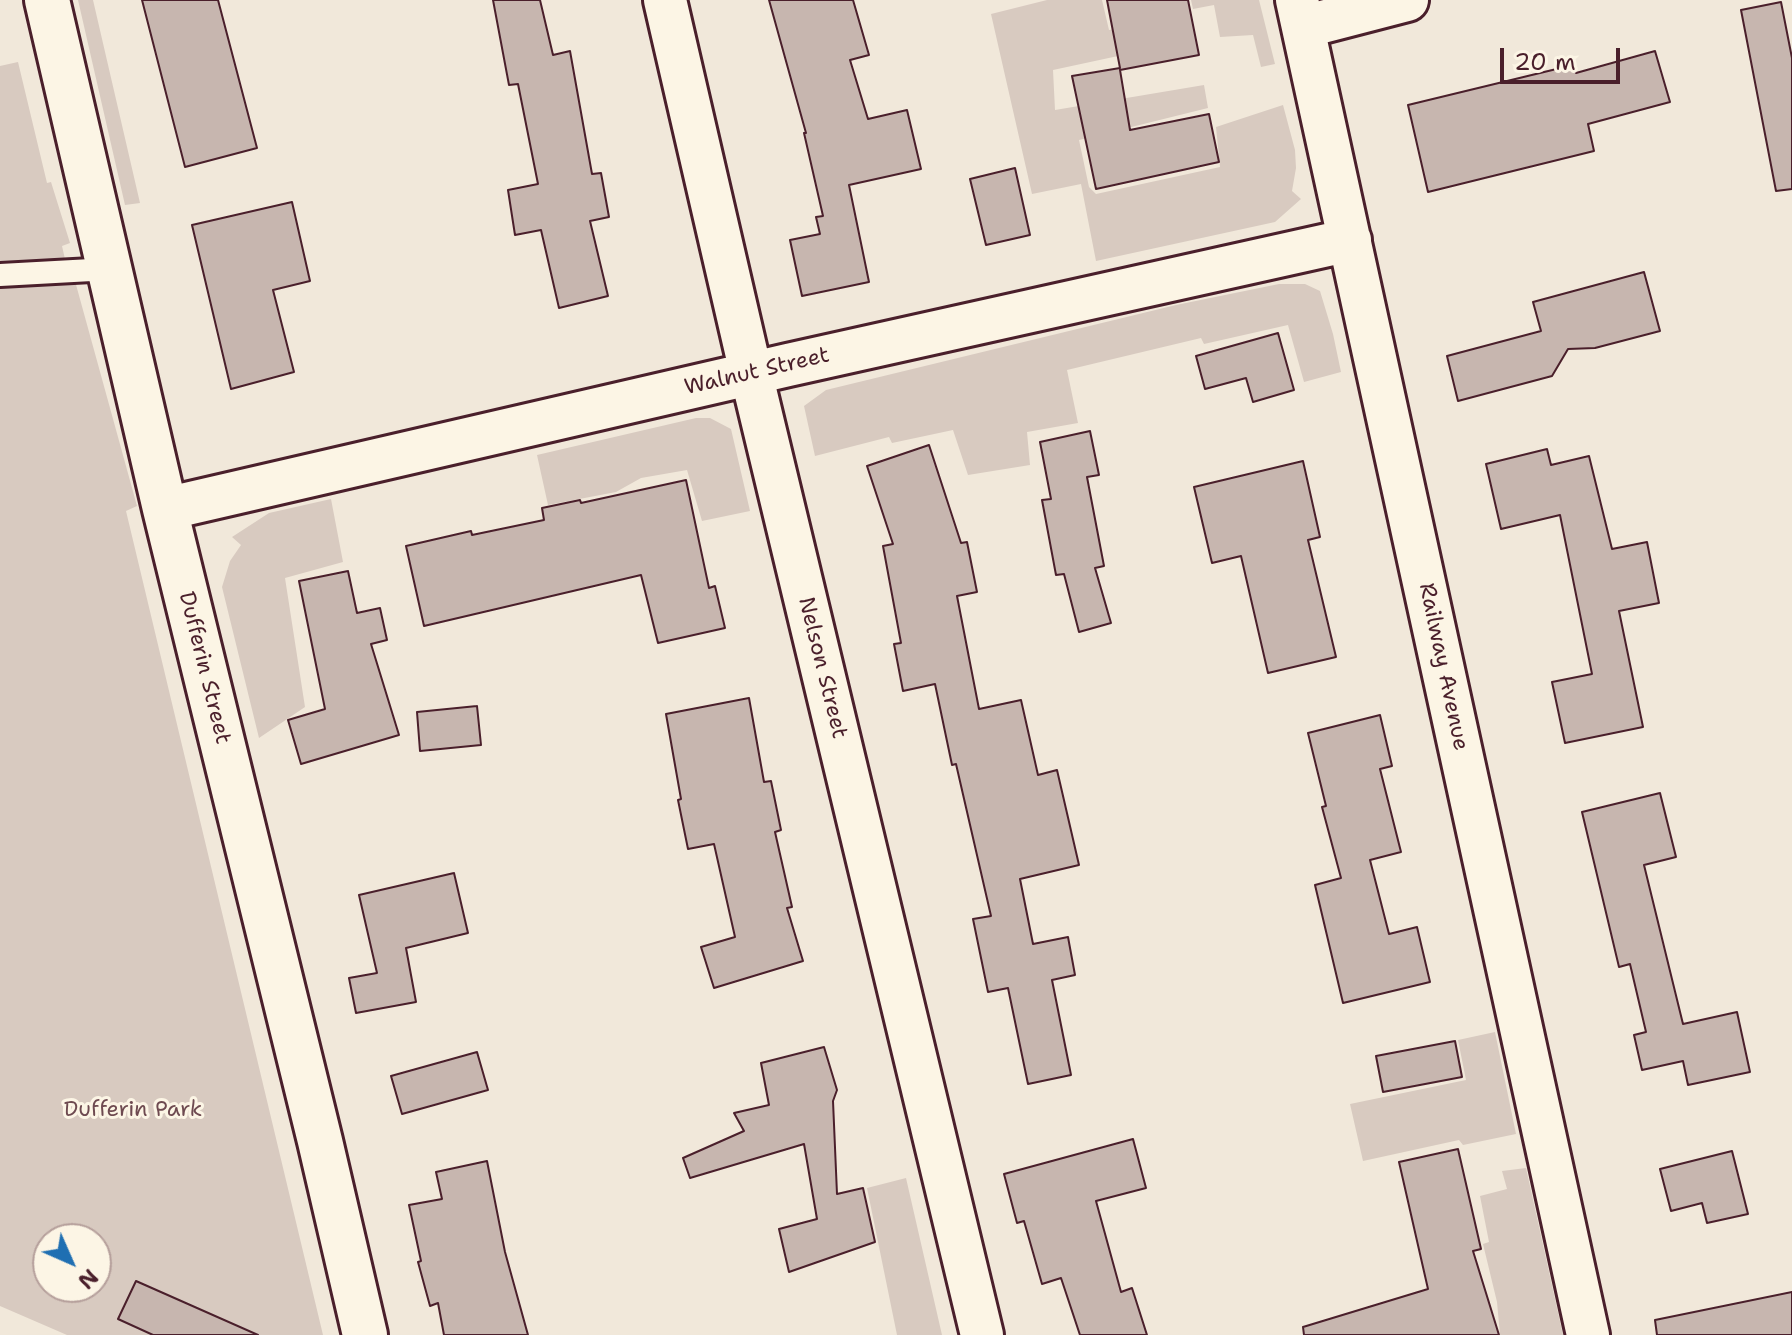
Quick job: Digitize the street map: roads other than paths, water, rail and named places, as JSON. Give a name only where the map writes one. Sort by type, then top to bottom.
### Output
[{"type":"street","name":"Dufferin Street","points":[[47,0],[165,509],[365,1335]]},
{"type":"street","name":"Nelson Street","points":[[665,0],[751,373],[982,1335]]},
{"type":"street","points":[[1300,13],[1407,0]]},
{"type":"street","name":"Railway Avenue","points":[[1300,13],[1588,1335]]},
{"type":"street","name":"Walnut Street","points":[[165,509],[751,373],[1350,240]]},
{"type":"lane","points":[[0,275],[110,269]]},
{"type":"park label","name":"Dufferin Park","points":[[133,1110]]}]
